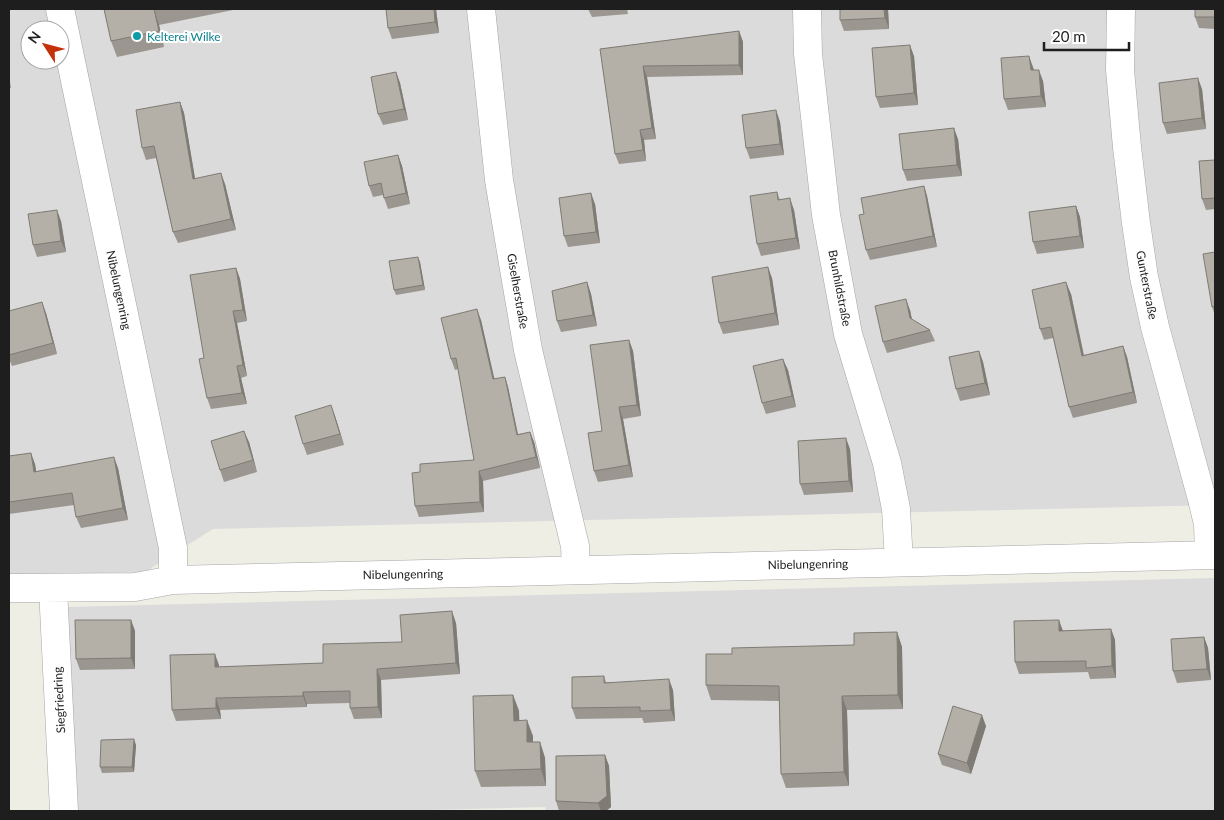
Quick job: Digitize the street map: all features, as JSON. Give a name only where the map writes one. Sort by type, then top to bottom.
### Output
[{"type":"street","name":"Nibelungenring","points":[[60,9],[173,548],[173,580],[1212,555]]},
{"type":"street","name":"Giselherstraße","points":[[481,9],[499,180],[514,269],[528,350],[575,546],[576,570]]},
{"type":"street","name":"Brunhildstraße","points":[[807,9],[808,54],[826,215],[848,334],[887,464],[896,510],[900,562]]},
{"type":"street","name":"Gunterstraße","points":[[1121,9],[1120,70],[1132,194],[1144,277],[1155,328],[1208,524],[1212,555]]},
{"type":"street","points":[[9,588],[136,587],[173,580]]},
{"type":"street","name":"Siegfriedring","points":[[53,588],[64,811]]},
{"type":"shaded area","points":[[9,9],[1215,9],[1215,505],[213,529],[145,572],[9,575]]},
{"type":"shaded area","points":[[1215,578],[1215,811],[546,811],[545,807],[390,811],[74,811],[66,607]]},
{"type":"building","points":[[104,9],[154,9],[159,31],[111,41]]},
{"type":"building","points":[[386,9],[434,9],[435,22],[388,28]]},
{"type":"building","points":[[840,9],[884,9],[885,18],[840,20]]},
{"type":"building","points":[[1195,9],[1215,9],[1215,17],[1195,17]]},
{"type":"building","points":[[739,31],[739,65],[643,66],[652,128],[640,130],[643,150],[615,154],[600,49]]},
{"type":"building","points":[[910,45],[914,93],[876,97],[872,48]]},
{"type":"building","points":[[1029,56],[1031,70],[1039,70],[1041,96],[1004,99],[1001,58]]},
{"type":"building","points":[[396,72],[404,109],[378,114],[371,77]]},
{"type":"building","points":[[1198,78],[1202,118],[1163,123],[1159,83]]},
{"type":"building","points":[[180,102],[193,179],[221,173],[231,219],[173,232],[154,146],[142,148],[136,110]]},
{"type":"building","points":[[776,110],[780,144],[746,148],[742,115]]},
{"type":"building","points":[[954,128],[957,165],[903,170],[899,134]]},
{"type":"building","points":[[398,155],[406,193],[384,198],[381,183],[369,186],[364,162]]},
{"type":"building","points":[[1215,160],[1215,198],[1202,199],[1199,161]]},
{"type":"building","points":[[924,186],[933,236],[866,250],[859,215],[864,214],[861,198]]},
{"type":"building","points":[[777,192],[778,200],[790,198],[796,238],[757,244],[750,196]]},
{"type":"building","points":[[591,193],[596,232],[564,236],[559,198]]},
{"type":"building","points":[[1076,206],[1080,236],[1033,242],[1029,212]]},
{"type":"building","points":[[57,210],[61,241],[33,245],[28,214]]},
{"type":"building","points":[[1215,252],[1215,306],[1212,307],[1203,254]]},
{"type":"building","points":[[418,257],[423,285],[394,290],[389,261]]},
{"type":"building","points":[[768,267],[775,313],[719,323],[712,277]]},
{"type":"building","points":[[236,268],[243,310],[233,311],[243,365],[237,366],[242,393],[207,398],[199,359],[204,358],[190,275]]},
{"type":"building","points":[[587,282],[593,315],[557,321],[552,291]]},
{"type":"building","points":[[1066,282],[1082,356],[1123,346],[1133,392],[1069,407],[1051,327],[1040,329],[1032,290]]},
{"type":"building","points":[[906,299],[910,318],[930,330],[883,342],[875,306]]},
{"type":"building","points":[[42,302],[53,343],[9,355],[9,311]]},
{"type":"building","points":[[477,309],[493,379],[505,377],[517,435],[530,432],[536,457],[479,471],[480,502],[415,506],[412,473],[420,472],[420,464],[474,460],[456,358],[451,359],[441,318]]},
{"type":"building","points":[[629,340],[637,405],[619,407],[629,465],[594,471],[588,433],[602,431],[590,345]]},
{"type":"building","points":[[979,351],[985,383],[956,389],[949,357]]},
{"type":"building","points":[[783,359],[792,396],[762,403],[753,366]]},
{"type":"building","points":[[331,405],[340,434],[303,444],[295,416]]},
{"type":"building","points":[[244,431],[253,460],[220,470],[211,441]]},
{"type":"building","points":[[846,438],[849,481],[800,484],[798,441]]},
{"type":"building","points":[[31,453],[34,472],[114,457],[123,508],[76,517],[72,493],[9,502],[9,456]]},
{"type":"building","points":[[452,611],[456,663],[377,669],[378,707],[350,708],[350,691],[303,692],[303,696],[216,698],[216,708],[172,710],[170,655],[215,654],[215,667],[323,663],[323,644],[402,642],[400,615]]},
{"type":"building","points":[[75,620],[131,620],[131,658],[76,659]]},
{"type":"building","points":[[1059,620],[1059,631],[1111,629],[1112,666],[1086,668],[1086,661],[1015,662],[1014,621]]},
{"type":"building","points":[[897,632],[898,695],[842,696],[844,772],[781,774],[779,686],[706,685],[706,654],[732,654],[732,648],[854,645],[854,633]]},
{"type":"building","points":[[1204,637],[1207,669],[1173,671],[1171,639]]},
{"type":"building","points":[[604,676],[604,683],[669,679],[671,710],[640,711],[640,707],[572,708],[572,677]]},
{"type":"building","points":[[513,695],[514,721],[527,720],[527,742],[540,742],[541,769],[475,771],[473,696]]},
{"type":"building","points":[[953,706],[982,715],[967,763],[938,754]]},
{"type":"building","points":[[134,739],[132,767],[100,767],[101,740]]},
{"type":"building","points":[[605,755],[607,796],[598,803],[556,801],[556,756]]},
{"type":"place","name":"Kelterei Wilke","points":[[137,36]]}]
